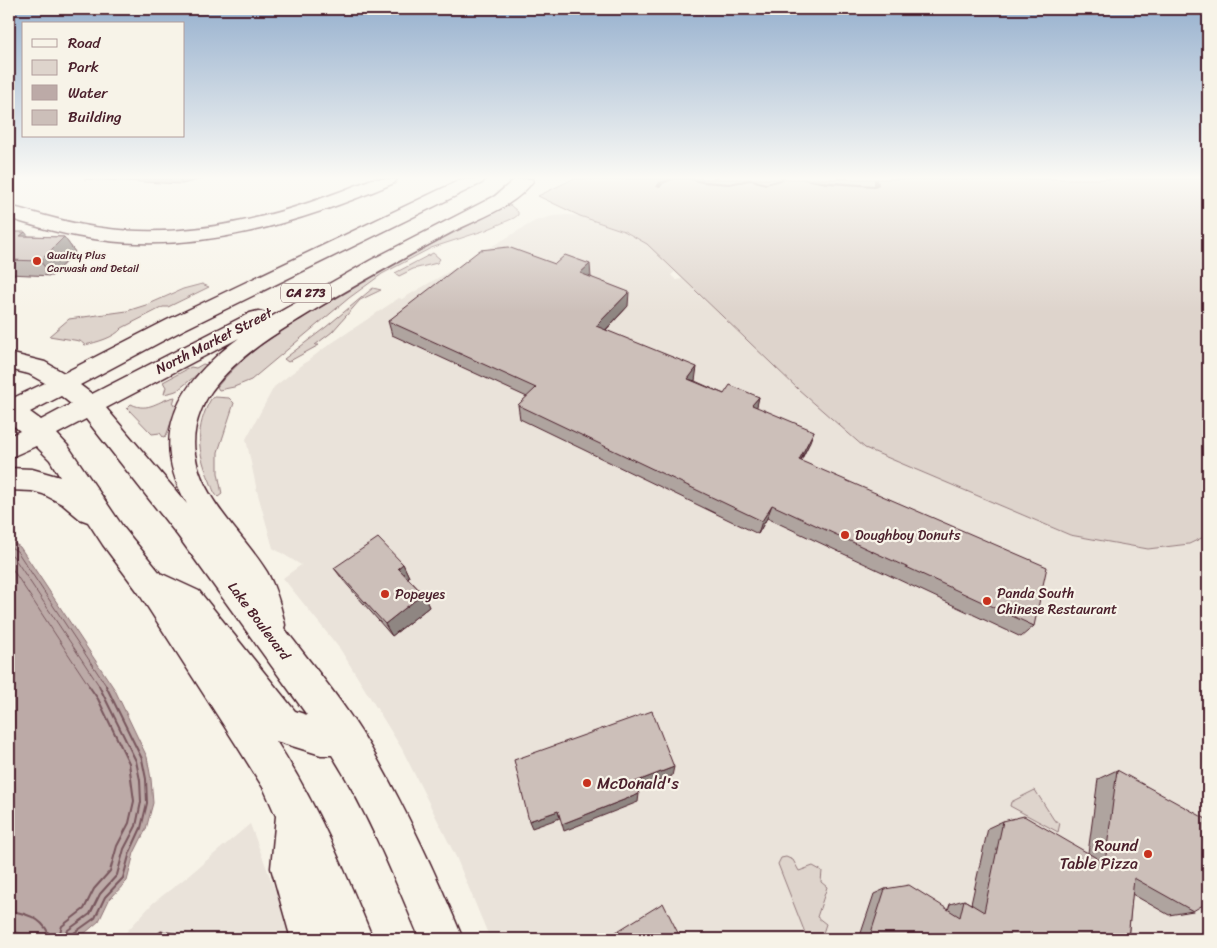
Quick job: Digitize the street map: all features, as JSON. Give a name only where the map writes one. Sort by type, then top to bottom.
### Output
[{"type":"main road","points":[[41,223],[55,228],[90,233],[143,236],[195,233],[260,223]]},
{"type":"main road","name":"CA 273","points":[[10,410],[64,384],[175,325],[385,223]]},
{"type":"main road","name":"North Market Street","points":[[9,448],[441,223]]},
{"type":"main road","points":[[273,639],[257,583],[195,493],[183,466],[179,444],[183,419],[194,398],[216,369],[236,351],[260,334],[341,285],[457,223]]},
{"type":"main road","name":"Lake Boulevard","points":[[9,361],[37,368],[64,384],[89,405],[188,527],[273,639],[342,736],[411,867],[441,939]]},
{"type":"main road","points":[[10,410],[39,432],[59,454],[113,536],[149,582],[277,776],[329,884],[351,939]]},
{"type":"main road","points":[[9,479],[27,478],[51,485],[78,499],[113,536]]},
{"type":"main road","points":[[149,582],[188,601],[284,726],[321,737],[342,736]]},
{"type":"main road","points":[[296,815],[291,868],[312,939]]},
{"type":"shaded area","points":[[531,223],[601,223],[623,231],[647,244],[675,272],[671,275],[676,280],[682,279],[798,389],[865,448],[1070,535],[1148,549],[1189,544],[1208,535],[1208,928],[1191,939],[490,939],[456,857],[402,749],[340,649],[283,578],[301,565],[273,548],[257,491],[246,439],[274,387],[323,349],[399,298],[402,299]]},
{"type":"shaded area","points":[[250,824],[281,906],[291,939],[120,939],[153,903]]},
{"type":"green space","points":[[473,223],[502,223],[431,248],[382,274],[349,298],[251,380],[234,387],[219,390],[217,387],[244,359],[275,335],[363,283]]},
{"type":"green space","points":[[601,223],[1208,223],[1208,535],[1189,544],[1148,549],[1070,535],[865,448],[798,389],[647,244],[624,231]]},
{"type":"green space","points":[[433,253],[440,259],[437,263],[413,269],[399,276],[395,273]]},
{"type":"green space","points":[[202,284],[209,287],[168,307],[163,307],[100,341],[85,345],[80,341],[49,336],[69,319],[127,311],[149,304],[183,289]]},
{"type":"green space","points":[[373,288],[381,290],[360,300],[332,332],[315,345],[319,345],[288,362],[284,359],[326,327]]},
{"type":"green space","points":[[203,364],[207,365],[178,390],[164,394],[166,387],[163,382],[191,367],[196,368]]},
{"type":"green space","points":[[175,397],[173,404],[177,406],[166,436],[163,437],[160,433],[152,434],[127,408],[131,404],[148,407]]},
{"type":"green space","points":[[215,397],[229,398],[234,403],[218,452],[218,473],[222,494],[218,497],[214,492],[200,450],[202,420],[211,399]]},
{"type":"green space","points":[[1035,790],[1054,820],[1060,823],[1058,832],[1010,806],[1011,802]]},
{"type":"green space","points":[[786,857],[793,860],[799,871],[813,866],[822,871],[821,882],[827,887],[817,917],[826,924],[821,939],[807,938],[778,864],[781,858]]},
{"type":"water","points":[[9,540],[20,547],[115,690],[147,757],[151,779],[153,803],[146,829],[134,853],[127,881],[109,900],[99,921],[85,933],[73,939],[35,939],[9,929]]},
{"type":"building","points":[[9,232],[25,232],[20,236],[64,237],[40,261],[9,260]]},
{"type":"building","points":[[508,247],[555,264],[565,255],[590,264],[580,273],[629,292],[596,326],[697,367],[688,379],[724,394],[730,385],[759,397],[752,405],[814,431],[799,460],[1047,567],[1034,626],[772,505],[762,521],[518,405],[536,388],[388,321],[480,250]]},
{"type":"building","name":"Popeyes","points":[[378,538],[403,564],[398,568],[423,594],[385,624],[334,568]]},
{"type":"building","name":"McDonald's","points":[[652,711],[674,767],[635,782],[639,794],[562,824],[558,811],[529,821],[514,760]]},
{"type":"building","points":[[1117,770],[1208,820],[1208,902],[1193,911],[1134,878],[1128,939],[869,939],[885,889],[909,885],[960,917],[964,900],[984,912],[1003,821],[1024,816],[1105,863]]},
{"type":"building","points":[[663,903],[681,939],[609,939],[608,937]]},
{"type":"building","points":[[161,931],[164,939],[150,939]]},
{"type":"place","name":"Quality Plus Carwash and Detail","points":[[37,261]]},
{"type":"place","name":"Doughboy Donuts","points":[[845,535]]},
{"type":"place","name":"Popeyes","points":[[385,594]]},
{"type":"place","name":"Panda South Chinese Restaurant","points":[[987,601]]},
{"type":"place","name":"McDonald's","points":[[587,783]]},
{"type":"place","name":"Round Table Pizza","points":[[1148,854]]}]
